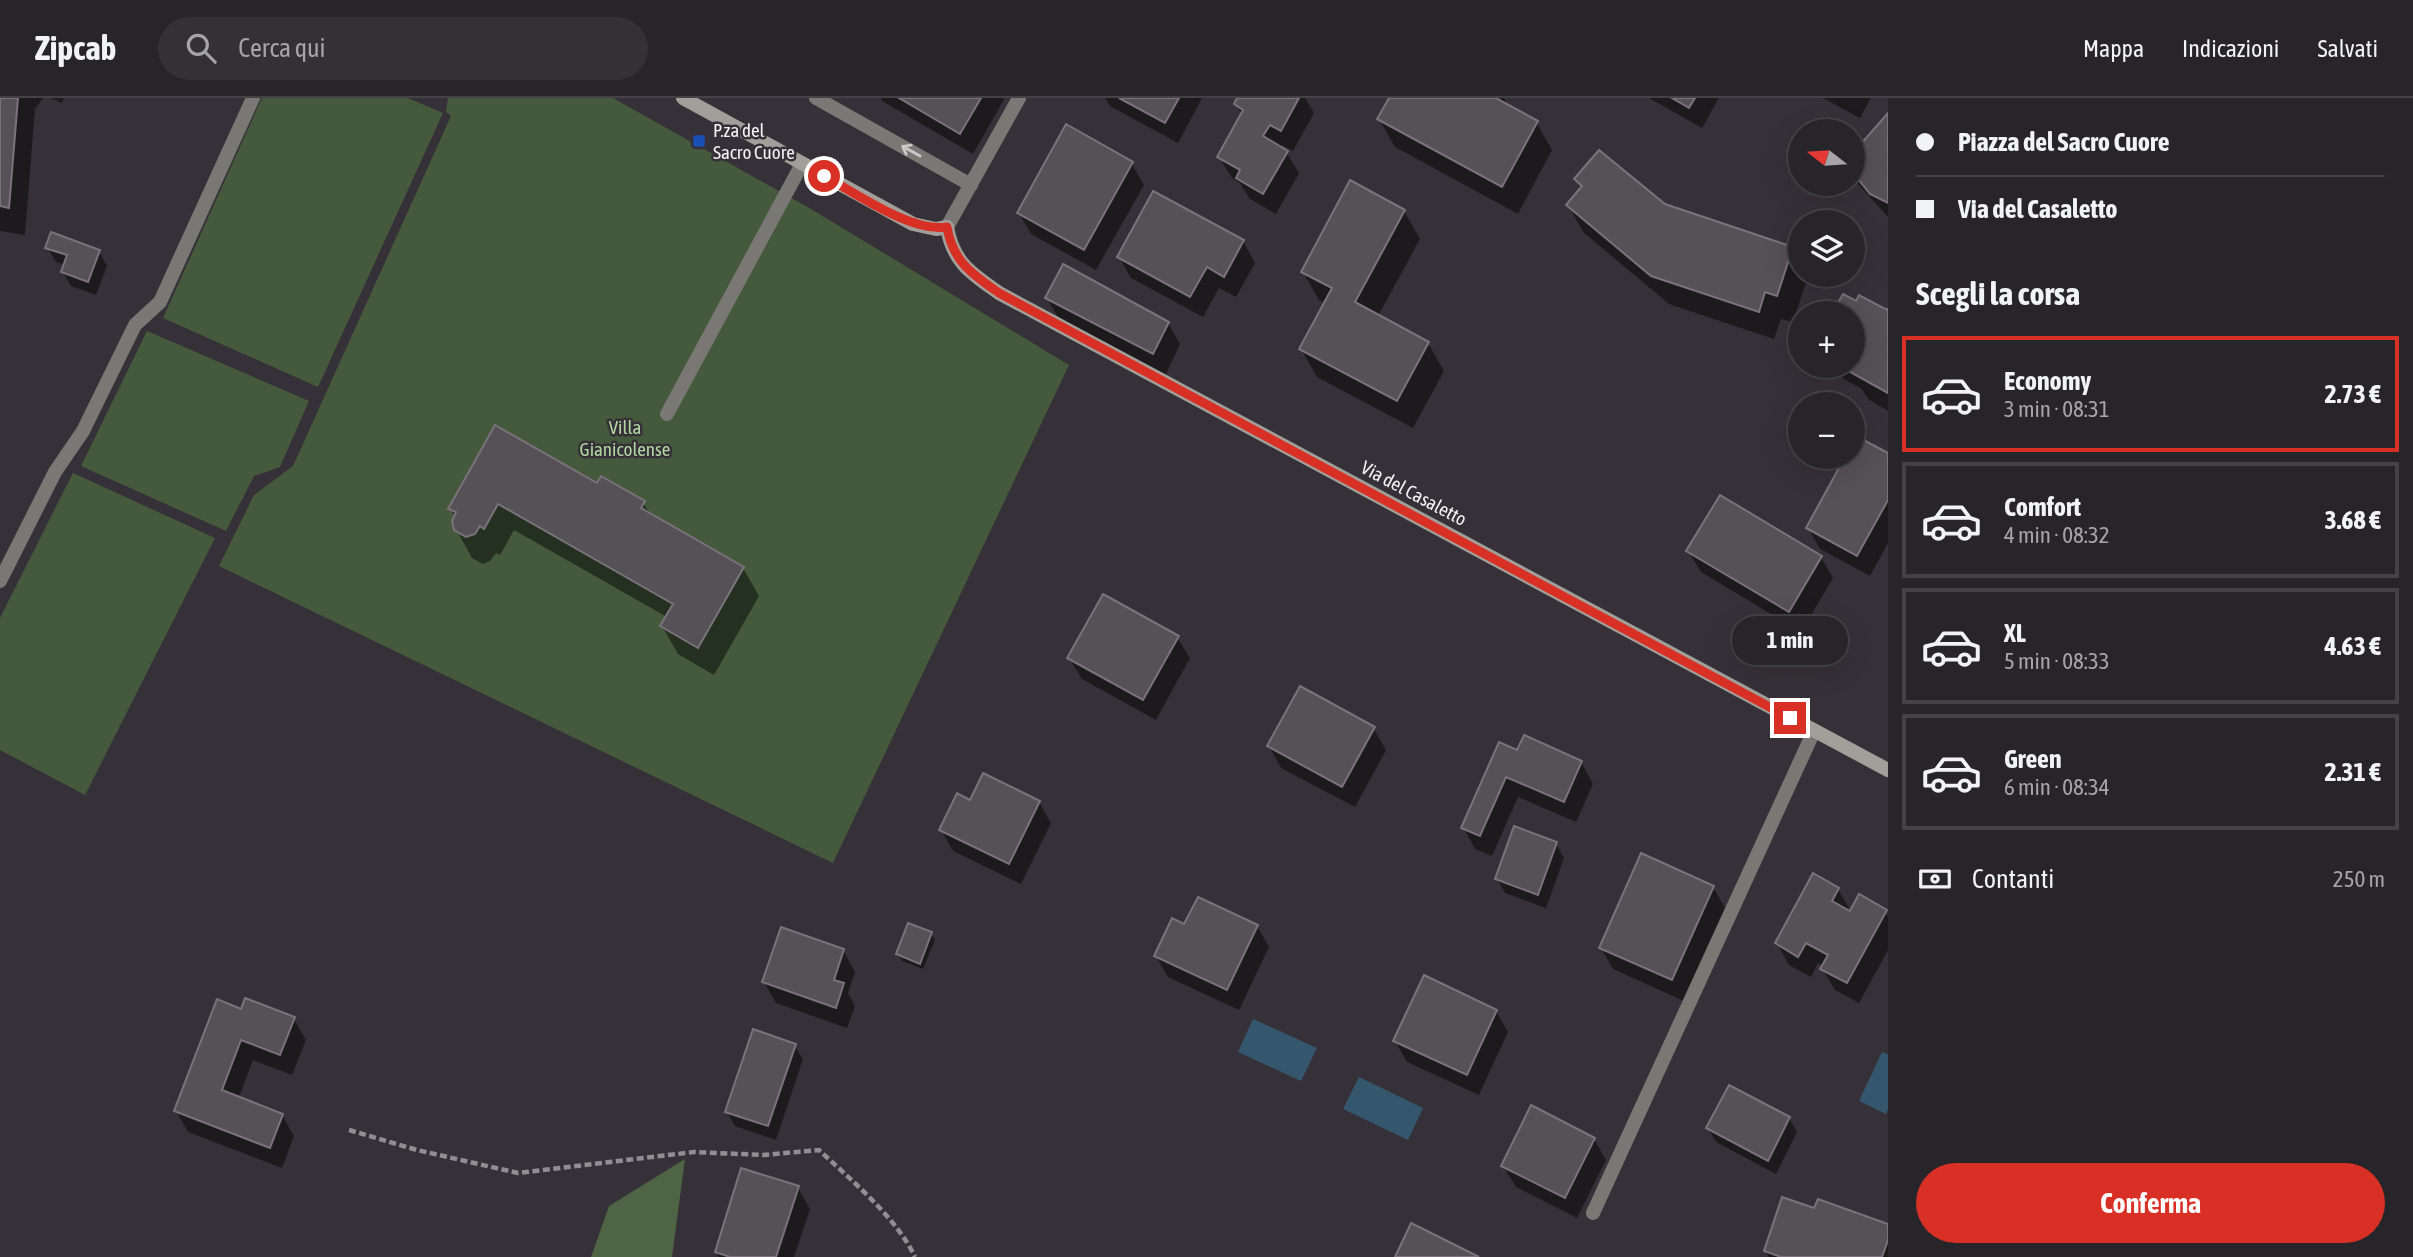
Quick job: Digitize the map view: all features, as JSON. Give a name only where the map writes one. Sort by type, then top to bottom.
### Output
[{"type":"street","points":[[0,581],[55,472],[83,431],[135,325],[160,302],[253,98]]},
{"type":"street","points":[[683,98],[913,224],[936,229],[947,227],[1019,98]]},
{"type":"street","points":[[816,98],[971,185]]},
{"type":"street","points":[[667,414],[802,164]]},
{"type":"street","name":"Via del Casaletto","points":[[947,227],[955,255],[965,268],[999,293],[1888,770]]},
{"type":"street","points":[[1592,1213],[1814,731]]},
{"type":"path","points":[[349,1130],[417,1150],[518,1173],[694,1152],[763,1155],[819,1150],[885,1215],[915,1257]]},
{"type":"green space","points":[[262,98],[408,98],[443,113],[318,387],[163,318]]},
{"type":"green space","name":"Villa Gianicolense","points":[[448,98],[613,98],[811,209],[1069,365],[833,863],[219,566],[254,495],[293,466],[451,116],[446,112]]},
{"type":"green space","points":[[147,331],[309,401],[280,467],[254,476],[226,531],[81,466]]},
{"type":"green space","points":[[73,473],[215,538],[85,795],[0,750],[0,618]]},
{"type":"green space","points":[[685,1159],[672,1257],[591,1257],[609,1206]]},
{"type":"water","points":[[1253,1019],[1317,1048],[1301,1081],[1238,1052]]},
{"type":"water","points":[[1882,1052],[1888,1054],[1886,1114],[1859,1101]]},
{"type":"water","points":[[1359,1077],[1423,1108],[1408,1140],[1343,1109]]},
{"type":"building","points":[[0,98],[18,98],[9,208],[0,206]]},
{"type":"building","points":[[899,98],[981,98],[960,134]]},
{"type":"building","points":[[1119,98],[1179,98],[1165,123]]},
{"type":"building","points":[[1237,98],[1299,98],[1281,131],[1270,125],[1263,136],[1288,151],[1263,194],[1236,178],[1240,170],[1217,157],[1243,110],[1234,104]]},
{"type":"building","points":[[1389,98],[1496,98],[1538,121],[1502,187],[1377,119]]},
{"type":"building","points":[[1672,98],[1695,98],[1689,108]]},
{"type":"building","points":[[1888,113],[1888,203],[1866,189],[1866,138]]},
{"type":"building","points":[[1066,124],[1133,162],[1084,250],[1017,213]]},
{"type":"building","points":[[1599,150],[1665,204],[1788,245],[1788,262],[1777,296],[1765,292],[1759,312],[1651,276],[1566,205],[1582,186],[1574,179]]},
{"type":"building","points":[[1350,180],[1405,210],[1355,302],[1429,342],[1397,401],[1299,349],[1332,288],[1301,272]]},
{"type":"building","points":[[1153,191],[1244,240],[1224,277],[1207,267],[1190,297],[1117,257]]},
{"type":"building","points":[[51,232],[100,250],[88,282],[61,272],[67,255],[45,248]]},
{"type":"building","points":[[1063,264],[1169,322],[1153,354],[1045,298]]},
{"type":"building","points":[[1843,294],[1856,301],[1839,301]]},
{"type":"building","points":[[1859,295],[1887,310],[1888,308],[1888,393],[1861,378],[1865,378],[1865,301],[1856,301]]},
{"type":"building","points":[[495,425],[597,483],[601,476],[645,501],[641,508],[744,567],[698,648],[660,626],[673,604],[498,504],[484,529],[480,526],[475,534],[466,537],[454,530],[452,521],[456,512],[448,509]]},
{"type":"building","points":[[1865,441],[1888,453],[1888,500],[1857,556],[1806,528],[1838,469],[1865,469]]},
{"type":"building","points":[[1720,495],[1822,556],[1789,612],[1686,551]]},
{"type":"building","points":[[1103,594],[1179,636],[1143,700],[1067,658]]},
{"type":"building","points":[[1300,686],[1375,727],[1342,787],[1267,746]]},
{"type":"building","points":[[1524,735],[1582,761],[1564,802],[1506,777],[1480,836],[1461,828],[1499,742],[1517,750]]},
{"type":"building","points":[[983,773],[1040,801],[1009,864],[939,830],[957,793],[970,800]]},
{"type":"building","points":[[1514,826],[1557,842],[1538,895],[1495,879]]},
{"type":"building","points":[[1641,853],[1714,886],[1672,980],[1599,948]]},
{"type":"building","points":[[1813,873],[1839,888],[1832,901],[1850,911],[1859,894],[1887,910],[1847,983],[1820,969],[1828,955],[1806,943],[1798,957],[1775,943]]},
{"type":"building","points":[[1198,897],[1258,925],[1227,990],[1154,956],[1172,918],[1184,924]]},
{"type":"building","points":[[908,923],[932,932],[920,964],[896,954]]},
{"type":"building","points":[[781,927],[844,949],[834,980],[844,983],[836,1008],[762,982]]},
{"type":"building","points":[[1424,975],[1497,1010],[1467,1075],[1393,1041]]},
{"type":"building","points":[[245,998],[295,1017],[280,1055],[241,1040],[222,1090],[283,1114],[270,1148],[174,1111],[217,999],[241,1009]]},
{"type":"building","points":[[753,1029],[796,1044],[768,1126],[725,1112]]},
{"type":"building","points":[[1729,1085],[1790,1117],[1768,1161],[1706,1128]]},
{"type":"building","points":[[1531,1105],[1595,1138],[1565,1198],[1501,1166]]},
{"type":"building","points":[[741,1168],[799,1186],[776,1257],[730,1257],[715,1252]]},
{"type":"building","points":[[1782,1197],[1814,1208],[1818,1199],[1888,1224],[1888,1240],[1882,1257],[1781,1257],[1764,1251]]},
{"type":"building","points":[[1411,1223],[1479,1257],[1395,1257]]},
{"type":"place","name":"P.za del Sacro Cuore","points":[[699,141]]},
{"type":"route","points":[[824,176],[913,224],[936,229],[947,227],[955,255],[965,268],[999,293],[1790,718]]}]
